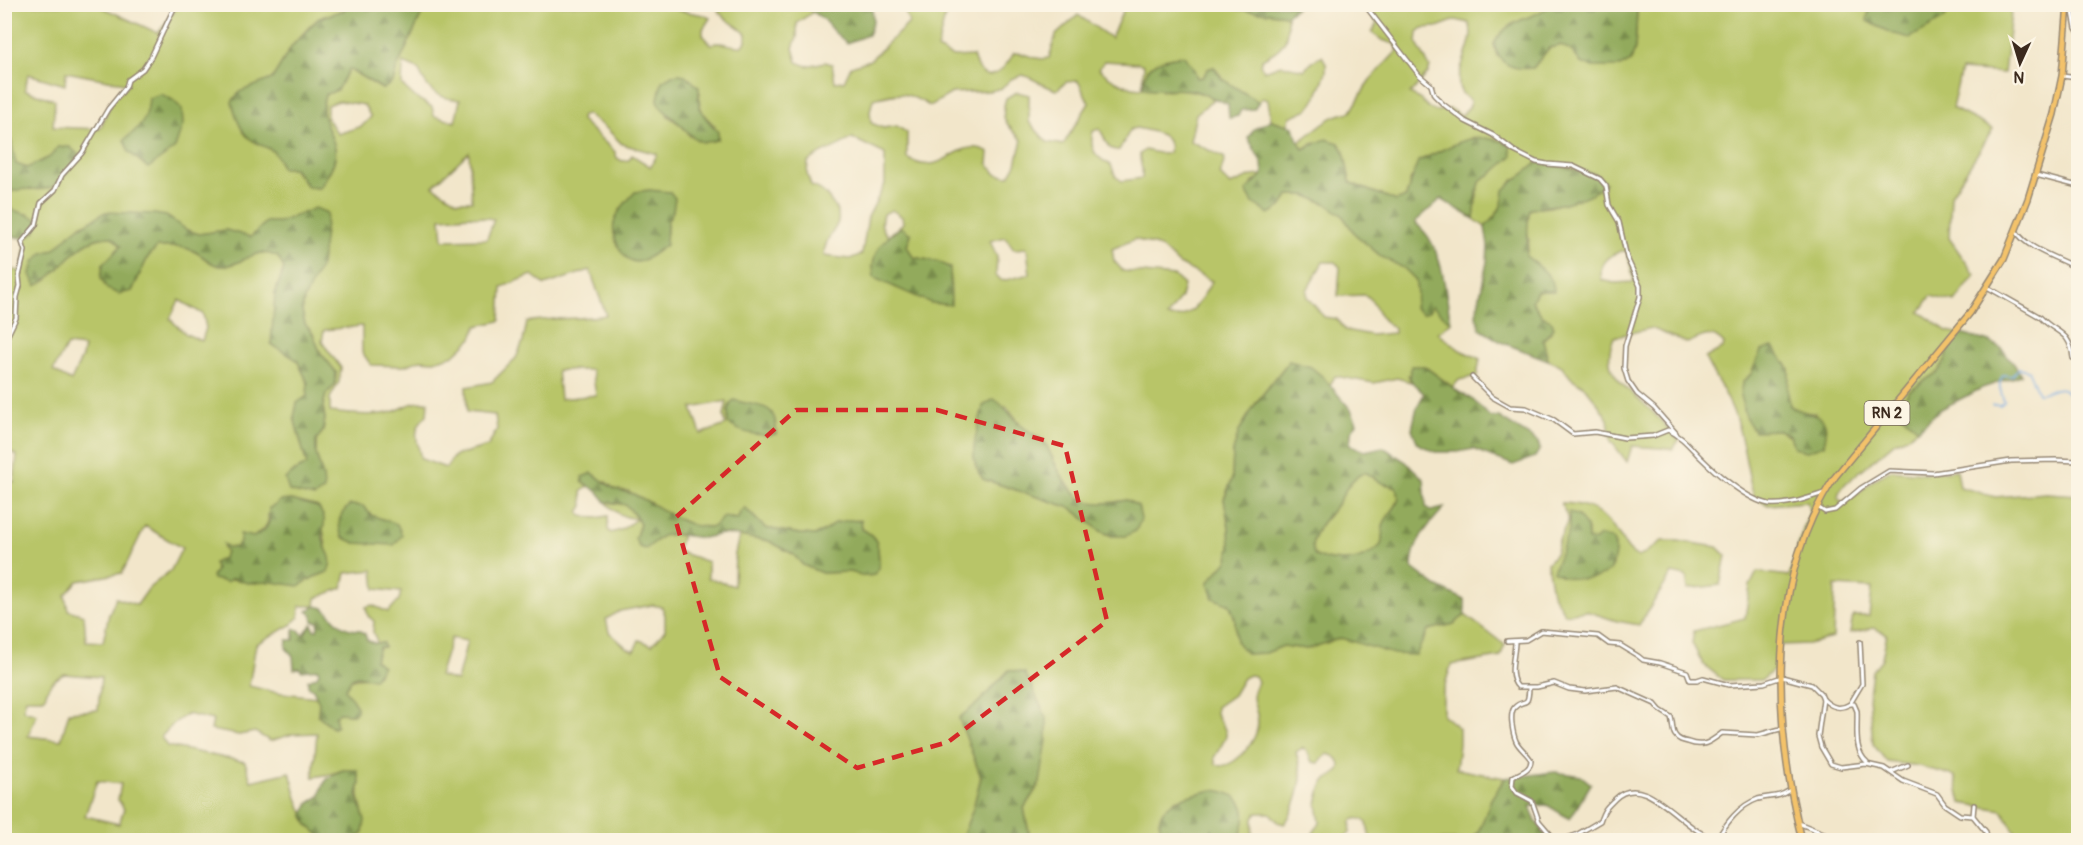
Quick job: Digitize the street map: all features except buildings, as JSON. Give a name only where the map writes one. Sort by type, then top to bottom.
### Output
[{"type":"main road","name":"RN 2","points":[[1802,840],[1791,790],[1784,728],[1782,677],[1785,618],[1799,553],[1824,493],[1860,446],[1948,341],[2004,259],[2036,175],[2054,114],[2062,76],[2068,7]]},
{"type":"street","points":[[4,343],[16,318],[19,276],[25,251],[22,242],[36,225],[41,203],[54,190],[62,175],[82,153],[108,109],[126,87],[128,80],[143,69],[176,4]]},
{"type":"street","points":[[1364,4],[1419,75],[1431,85],[1434,95],[1465,121],[1493,135],[1514,151],[1536,162],[1573,166],[1600,179],[1606,186],[1609,205],[1619,222],[1628,258],[1640,286],[1640,297],[1625,346],[1624,368],[1628,381],[1637,394],[1654,408],[1676,434],[1744,493],[1769,504],[1824,493]]},
{"type":"street","points":[[2068,7],[2073,12],[2076,28],[2079,31]]},
{"type":"street","points":[[2062,76],[2079,78]]},
{"type":"street","points":[[2036,175],[2079,186]]},
{"type":"street","points":[[2016,231],[2021,238],[2054,259],[2079,268]]},
{"type":"street","points":[[1987,287],[2040,317],[2046,324],[2066,337],[2070,342],[2073,358]]},
{"type":"street","points":[[1472,377],[1492,397],[1510,407],[1526,408],[1554,420],[1573,434],[1595,432],[1625,438],[1653,436],[1668,430],[1676,434]]},
{"type":"street","points":[[1817,507],[1825,512],[1835,510],[1868,483],[1889,471],[1933,473],[2011,460],[2079,462]]},
{"type":"street","points":[[1507,641],[1526,640],[1540,632],[1598,636],[1609,644],[1620,645],[1642,660],[1687,672],[1690,680],[1693,681],[1703,678],[1729,685],[1764,683],[1782,677],[1812,685],[1823,699],[1840,709],[1850,704],[1862,684],[1860,642]]},
{"type":"street","points":[[1515,642],[1513,661],[1515,683],[1518,687],[1528,688],[1554,683],[1569,689],[1585,691],[1617,687],[1655,704],[1671,717],[1677,738],[1693,744],[1709,743],[1722,733],[1758,735],[1784,728]]},
{"type":"street","points":[[1528,688],[1528,699],[1512,711],[1512,717],[1516,741],[1531,760],[1531,765],[1513,777],[1512,786],[1517,793],[1532,801],[1536,816],[1551,835],[1561,840],[1600,821],[1604,808],[1628,790],[1660,800],[1666,808],[1702,835],[1717,840],[1724,826],[1747,805],[1760,798],[1781,796],[1791,790]]},
{"type":"street","points":[[1823,699],[1818,736],[1821,747],[1831,764],[1841,767],[1859,764],[1873,765]]},
{"type":"street","points":[[1850,704],[1854,704],[1857,711],[1858,745],[1866,762],[1891,772],[1903,781],[1937,794],[1945,805],[1960,815],[1973,816],[1986,832],[1987,837],[1984,840]]},
{"type":"street","points":[[1891,772],[1908,765]]},
{"type":"street","points":[[1973,816],[1974,805]]},
{"type":"street","points":[[1798,823],[1836,840]]},
{"type":"street","points":[[1832,837],[1855,840]]},
{"type":"highlighted area","points":[[796,410],[937,410],[1065,446],[1107,621],[948,742],[857,768],[720,677],[675,518]]},
{"type":"green space","points":[[1870,4],[1953,5],[1944,19],[1910,38],[1891,33],[1867,21]]},
{"type":"green space","points":[[5,5],[97,5],[158,33],[175,10],[176,5],[347,5],[344,10],[319,18],[309,27],[292,46],[272,79],[240,92],[256,143],[279,155],[308,187],[320,188],[335,158],[334,144],[323,113],[325,95],[337,90],[349,69],[382,89],[393,82],[396,70],[426,5],[675,5],[677,10],[710,18],[703,29],[703,35],[711,44],[743,46],[746,34],[726,19],[715,5],[803,5],[813,12],[797,23],[797,37],[793,48],[797,62],[807,66],[825,62],[832,64],[835,82],[844,81],[851,66],[870,60],[909,23],[903,5],[948,5],[937,49],[953,57],[973,56],[977,66],[987,75],[998,72],[1014,53],[1049,58],[1056,35],[1078,15],[1111,38],[1124,8],[1121,5],[1229,5],[1235,9],[1287,15],[1287,32],[1284,43],[1262,59],[1260,64],[1264,71],[1281,65],[1304,70],[1322,56],[1326,63],[1326,72],[1317,96],[1308,109],[1290,117],[1288,125],[1271,120],[1268,100],[1262,98],[1259,102],[1240,91],[1228,83],[1214,67],[1208,69],[1203,77],[1197,78],[1193,67],[1161,91],[1188,90],[1214,99],[1196,114],[1190,141],[1225,158],[1220,175],[1230,185],[1252,176],[1263,175],[1252,183],[1281,207],[1289,195],[1305,195],[1325,203],[1342,215],[1355,234],[1382,257],[1404,268],[1416,280],[1417,296],[1432,305],[1451,322],[1438,333],[1460,350],[1480,359],[1477,376],[1459,380],[1453,387],[1424,366],[1408,375],[1411,382],[1397,378],[1374,383],[1335,376],[1329,387],[1323,377],[1289,361],[1256,403],[1239,431],[1233,452],[1232,479],[1224,499],[1229,527],[1228,560],[1208,583],[1213,598],[1230,605],[1235,619],[1236,641],[1266,653],[1283,646],[1307,649],[1341,638],[1367,645],[1424,639],[1428,630],[1454,624],[1465,615],[1505,645],[1500,657],[1451,665],[1443,691],[1443,715],[1459,728],[1456,769],[1505,778],[1491,799],[1474,840],[1370,840],[1367,823],[1361,819],[1351,821],[1350,833],[1338,840],[1316,839],[1313,833],[1320,823],[1317,804],[1321,788],[1324,782],[1339,771],[1340,764],[1334,756],[1327,754],[1319,763],[1312,762],[1307,751],[1302,748],[1296,752],[1301,780],[1290,814],[1284,824],[1278,822],[1270,813],[1257,813],[1253,818],[1252,840],[1238,840],[1242,833],[1213,790],[1175,800],[1161,833],[1166,840],[1019,840],[1029,833],[1024,808],[1040,783],[1009,670],[978,703],[959,718],[981,777],[973,809],[961,840],[356,840],[361,833],[364,819],[359,799],[360,783],[343,770],[313,777],[317,733],[293,734],[270,741],[255,732],[239,735],[211,730],[213,720],[187,714],[161,737],[167,746],[245,762],[251,781],[290,772],[308,825],[325,840],[5,840],[4,480],[14,482],[17,455],[5,450],[5,269],[21,271],[29,214],[16,213],[5,206],[6,194],[17,188],[44,189],[50,157],[27,168],[15,164],[11,140],[5,138]],"holes":[[[1104,61],[1144,65],[1142,88],[1124,85],[1099,69]],[[403,63],[418,69],[433,92],[460,100],[455,122],[434,116],[432,107],[416,98],[402,85]],[[66,72],[129,84],[112,101],[100,129],[53,127],[55,100],[25,90],[28,74],[65,85]],[[1023,75],[1057,90],[1066,82],[1078,81],[1089,103],[1063,145],[1047,142],[1029,122],[1029,95],[1017,92],[1006,98],[1004,117],[1022,140],[1016,164],[1009,176],[996,174],[988,164],[989,152],[977,148],[958,152],[931,164],[920,164],[907,158],[907,133],[897,126],[883,128],[871,123],[870,111],[873,99],[903,94],[930,106],[952,93],[1002,88],[1011,79]],[[700,93],[700,107],[715,126],[690,136],[682,126],[667,115]],[[339,101],[364,105],[371,117],[362,126],[338,134],[327,118],[327,105]],[[587,114],[622,144],[657,154],[651,167],[632,155],[629,160],[622,161],[617,158],[615,152],[581,120],[582,115]],[[1137,128],[1165,137],[1168,141],[1169,153],[1145,150],[1140,154],[1142,178],[1122,181],[1116,177],[1111,165],[1100,159],[1094,151],[1093,131],[1099,129],[1111,148],[1119,150],[1131,129]],[[852,138],[885,154],[885,184],[868,217],[862,254],[850,259],[824,256],[825,247],[838,223],[838,217],[836,209],[826,194],[811,186],[807,174],[808,162]],[[469,152],[472,201],[457,201],[433,186]],[[315,208],[321,264],[304,299],[302,311],[305,324],[313,334],[320,352],[336,372],[335,385],[326,394],[323,406],[325,419],[323,431],[316,441],[316,454],[323,477],[295,471],[307,465],[294,417],[307,396],[308,383],[297,360],[275,294],[284,268],[278,257],[262,253],[255,254],[237,263],[222,266],[214,264],[189,249],[156,247],[148,257],[132,291],[103,264],[121,246],[112,237],[84,245],[47,280],[43,253],[54,250],[82,224],[166,216],[187,230],[199,234],[226,230],[251,238],[266,222],[280,223]],[[622,208],[673,211],[667,222],[667,233],[652,254],[641,261],[632,261],[624,254],[616,241],[614,224]],[[892,210],[902,217],[903,223],[888,236],[881,223],[883,214]],[[471,216],[494,219],[487,239],[443,240],[441,218]],[[911,234],[907,246],[913,257],[939,262],[872,266]],[[1005,237],[1014,249],[1027,248],[1030,274],[1002,281],[996,275],[997,257],[990,241]],[[1135,239],[1160,247],[1179,264],[1212,281],[1189,313],[1183,316],[1167,317],[1181,297],[1184,285],[1174,276],[1123,271],[1114,261],[1112,249]],[[1323,262],[1335,262],[1340,267],[1338,296],[1365,295],[1370,298],[1383,320],[1394,328],[1394,333],[1371,335],[1345,330],[1337,319],[1324,317],[1307,297],[1307,290]],[[590,270],[606,315],[527,322],[523,342],[516,358],[492,382],[466,387],[467,412],[495,415],[497,429],[488,446],[454,456],[446,468],[421,459],[416,435],[419,425],[427,415],[428,402],[412,403],[392,412],[378,414],[330,412],[330,398],[339,382],[341,368],[322,342],[324,330],[362,326],[362,352],[371,365],[404,366],[420,360],[434,361],[454,355],[472,338],[477,326],[500,321],[502,287],[532,275],[545,285]],[[179,300],[203,314],[206,328],[202,341],[186,334],[170,319]],[[67,345],[84,347],[71,381],[53,371]],[[557,370],[592,370],[596,395],[560,399]],[[727,401],[724,416],[726,425],[701,434],[692,408]],[[1006,406],[1023,427],[1044,441],[1061,475],[1077,496],[1088,503],[1102,505],[1127,500],[1112,536],[1101,531],[1071,508],[983,479]],[[605,481],[616,490],[628,491],[659,510],[694,526],[713,527],[738,519],[745,508],[765,528],[800,534],[815,535],[835,523],[861,520],[862,529],[873,536],[877,545],[879,568],[874,575],[867,576],[849,572],[822,573],[803,565],[793,554],[769,541],[739,536],[735,554],[734,586],[708,578],[708,562],[677,551],[682,536],[673,534],[635,539],[640,524],[627,505],[606,502],[620,514],[636,519],[621,530],[611,533],[608,530],[608,516],[596,518],[581,516],[579,512],[583,506],[582,491],[589,486],[583,482]],[[291,500],[318,507],[326,547],[328,572],[296,584],[265,581],[256,583],[213,576],[217,570],[214,563],[223,558],[226,552],[223,548],[236,547],[247,536],[254,537],[268,523],[268,515],[276,505]],[[145,526],[182,548],[171,570],[149,588],[137,605],[116,598],[109,614],[103,642],[86,641],[84,615],[68,610],[65,595],[78,581],[122,573]],[[373,570],[375,589],[401,592],[399,600],[388,612],[372,605],[366,607],[368,616],[374,621],[373,632],[378,644],[383,643],[384,647],[378,648],[375,660],[382,666],[376,676],[357,678],[347,684],[344,690],[357,707],[353,714],[339,713],[335,716],[337,726],[333,728],[318,715],[319,702],[316,697],[274,692],[249,686],[256,644],[291,625],[299,617],[300,606],[315,606],[316,598],[342,588],[346,573]],[[652,605],[662,607],[665,615],[665,630],[652,645],[639,640],[634,651],[627,648],[609,632],[606,619],[620,611]],[[451,638],[467,641],[457,681],[439,676]],[[64,674],[101,677],[98,710],[69,712],[61,740],[28,736],[37,714],[23,710],[26,698],[45,698],[51,683]],[[1249,675],[1255,676],[1258,682],[1253,694],[1258,716],[1255,736],[1240,756],[1227,765],[1221,766],[1216,764],[1214,758],[1224,741],[1226,732],[1217,716],[1216,707],[1233,695],[1243,678]],[[97,781],[121,784],[118,800],[124,809],[119,824],[85,816]]]},
{"type":"green space","points":[[347,5],[426,5],[396,70],[393,82],[383,89],[349,69],[337,90],[325,95],[323,113],[334,144],[335,158],[320,188],[308,187],[294,168],[281,168],[272,150],[253,141],[245,134],[232,102],[239,92],[272,79],[292,46],[319,18],[344,10]]},
{"type":"green space","points":[[803,5],[868,5],[872,7],[873,21],[868,35],[847,43],[823,19]]},
{"type":"green space","points":[[1229,5],[1299,5],[1287,15],[1235,9]]},
{"type":"green space","points":[[1365,5],[1551,5],[1506,28],[1494,44],[1497,56],[1533,68],[1549,48],[1562,45],[1573,52],[1581,63],[1635,49],[1637,11],[1632,5],[1870,5],[1868,9],[2012,5],[2004,73],[1961,70],[1952,108],[1993,129],[1951,195],[1949,238],[1975,275],[1955,302],[1931,296],[1920,312],[1947,331],[1961,334],[1949,350],[1938,372],[1910,390],[1899,407],[1901,414],[1918,429],[1895,442],[1845,484],[1838,498],[1842,502],[1856,495],[1875,479],[1891,470],[1925,473],[1957,470],[1960,487],[1995,497],[2046,493],[2078,495],[2078,840],[2020,840],[2002,810],[1961,803],[1955,776],[1919,766],[1887,762],[1873,744],[1869,696],[1872,671],[1882,659],[1887,634],[1873,628],[1850,633],[1853,616],[1869,616],[1872,588],[1835,586],[1833,638],[1808,644],[1780,645],[1776,668],[1762,680],[1723,680],[1703,664],[1692,643],[1694,631],[1745,618],[1750,586],[1757,572],[1789,576],[1810,511],[1807,502],[1768,505],[1754,497],[1737,421],[1727,397],[1705,358],[1723,348],[1724,344],[1715,337],[1706,336],[1687,343],[1651,328],[1614,337],[1610,359],[1615,375],[1679,440],[1673,449],[1632,446],[1627,462],[1611,441],[1608,419],[1596,401],[1585,387],[1571,378],[1562,366],[1548,360],[1543,340],[1551,332],[1552,322],[1542,316],[1532,301],[1537,291],[1526,256],[1529,241],[1526,223],[1530,209],[1550,207],[1566,202],[1538,162],[1527,173],[1513,180],[1502,205],[1485,227],[1474,219],[1477,192],[1481,180],[1494,172],[1474,137],[1439,152],[1411,178],[1406,197],[1396,201],[1350,182],[1344,151],[1315,142],[1303,149],[1299,142],[1317,128],[1335,116],[1351,112],[1369,81],[1398,50],[1395,44],[1382,40],[1372,33],[1377,23]],"holes":[[[1456,20],[1469,23],[1471,32],[1459,75],[1462,93],[1470,100],[1470,106],[1461,116],[1450,109],[1436,111],[1430,109],[1410,94],[1428,73],[1430,67],[1417,44],[1418,32],[1423,28],[1437,27]],[[1627,251],[1634,282],[1614,283],[1602,280],[1601,270],[1605,262],[1616,253]],[[1789,368],[1790,406],[1802,412],[1815,413],[1790,436],[1779,430],[1742,383],[1751,374]]]},
{"type":"green space","points":[[1551,5],[1632,5],[1637,11],[1635,49],[1631,61],[1620,67],[1593,67],[1581,63],[1573,52],[1561,45],[1549,48],[1533,68],[1508,65],[1499,57],[1494,44],[1500,35],[1506,28]]},
{"type":"green space","points":[[1184,56],[1193,67],[1197,78],[1203,77],[1208,69],[1214,67],[1222,79],[1259,102],[1254,109],[1241,110],[1238,116],[1229,118],[1228,104],[1201,92],[1185,89],[1143,88],[1146,73],[1155,63]]},
{"type":"green space","points":[[679,74],[685,75],[699,87],[699,106],[718,132],[718,139],[706,142],[696,140],[659,105],[662,81]]},
{"type":"green space","points":[[161,94],[173,100],[182,109],[183,124],[175,148],[148,168],[129,152],[124,140],[145,118],[149,98]]},
{"type":"green space","points":[[1271,120],[1294,127],[1303,149],[1326,139],[1339,143],[1344,151],[1350,182],[1396,201],[1406,197],[1418,161],[1472,139],[1483,138],[1510,144],[1512,156],[1481,180],[1477,192],[1474,219],[1441,199],[1415,222],[1429,237],[1439,260],[1451,322],[1432,306],[1428,312],[1422,314],[1414,307],[1417,296],[1416,280],[1404,268],[1382,257],[1355,234],[1342,215],[1325,203],[1305,195],[1289,195],[1281,207],[1269,214],[1253,203],[1246,191],[1263,174],[1262,163],[1248,138],[1254,129]]},
{"type":"green space","points":[[4,138],[11,140],[16,164],[27,168],[50,157],[58,147],[70,147],[79,155],[64,177],[54,186],[13,191],[6,194],[5,206],[39,220],[35,232],[25,238],[5,236]]},
{"type":"green space","points":[[1538,162],[1596,174],[1605,183],[1580,198],[1530,209],[1526,256],[1548,275],[1554,291],[1537,291],[1532,301],[1542,316],[1552,322],[1554,327],[1543,340],[1548,360],[1501,342],[1480,329],[1476,315],[1487,262],[1488,246],[1485,227],[1499,210],[1504,190]]},
{"type":"green space","points":[[649,190],[670,192],[675,198],[673,211],[667,222],[666,245],[648,258],[635,262],[629,260],[620,250],[614,224],[619,211],[635,192]]},
{"type":"green space","points":[[315,208],[327,213],[321,265],[304,299],[302,311],[305,324],[313,334],[320,352],[336,372],[335,385],[326,394],[323,406],[325,419],[323,431],[316,441],[316,454],[323,477],[324,490],[314,497],[289,491],[285,479],[307,465],[294,417],[297,403],[307,396],[308,383],[297,360],[271,344],[275,294],[284,268],[278,257],[262,253],[255,254],[237,263],[222,266],[214,264],[189,249],[157,247],[148,257],[132,291],[119,294],[107,289],[101,278],[103,264],[121,246],[112,237],[89,242],[36,286],[31,274],[34,262],[43,253],[54,250],[72,232],[105,212],[166,216],[187,230],[199,234],[226,230],[251,237],[266,222],[280,222]]},
{"type":"green space","points":[[901,227],[911,234],[907,246],[913,257],[939,262],[950,268],[951,305],[931,303],[874,278],[874,261],[878,248]]},
{"type":"green space","points":[[1961,334],[1991,343],[2003,350],[2021,375],[1982,388],[1941,409],[1918,429],[1901,414],[1899,407],[1910,390],[1938,372],[1949,350]]},
{"type":"green space","points":[[1773,347],[1789,368],[1790,406],[1823,420],[1826,426],[1824,445],[1807,451],[1794,448],[1790,435],[1779,430],[1754,431],[1747,420],[1740,396],[1742,383],[1751,374],[1761,351]]},
{"type":"green space","points":[[1289,361],[1311,367],[1323,377],[1351,410],[1357,423],[1351,432],[1350,445],[1365,451],[1383,447],[1406,462],[1424,479],[1426,507],[1431,511],[1444,508],[1417,543],[1412,568],[1436,586],[1465,600],[1465,615],[1454,624],[1428,630],[1416,655],[1394,654],[1341,638],[1307,649],[1283,646],[1266,653],[1247,654],[1236,641],[1235,619],[1230,605],[1213,598],[1208,583],[1228,560],[1229,527],[1224,499],[1232,479],[1233,452],[1239,431],[1256,403]],"holes":[[[1365,472],[1382,483],[1396,487],[1399,499],[1383,526],[1381,545],[1366,555],[1350,560],[1333,560],[1315,556],[1312,543],[1314,536],[1350,484]]]},
{"type":"green space","points":[[1411,366],[1424,366],[1473,400],[1490,417],[1499,417],[1538,442],[1540,449],[1535,457],[1513,465],[1473,449],[1436,452],[1418,444],[1412,429],[1417,407],[1424,394],[1412,382]]},
{"type":"green space","points":[[994,399],[1024,428],[1043,441],[1061,475],[1075,494],[1091,502],[1127,500],[1138,506],[1141,519],[1136,531],[1125,536],[1112,536],[1101,531],[1071,508],[983,479],[975,462],[974,444],[983,406]]},
{"type":"green space","points":[[734,400],[770,410],[776,423],[776,434],[750,433],[728,423],[729,408]]},
{"type":"green space","points":[[1365,472],[1382,483],[1396,487],[1398,493],[1397,503],[1383,526],[1381,545],[1366,555],[1350,560],[1333,560],[1315,556],[1312,542],[1319,528],[1338,503],[1348,484]]},
{"type":"green space","points":[[592,473],[615,489],[634,495],[683,521],[703,527],[713,527],[723,517],[738,519],[740,512],[745,508],[765,528],[800,534],[815,535],[835,523],[849,520],[861,521],[862,529],[873,536],[877,545],[879,568],[874,575],[866,576],[849,572],[822,573],[803,565],[793,554],[769,541],[721,534],[703,538],[673,534],[662,536],[646,549],[639,547],[635,539],[640,524],[628,507],[620,503],[606,502],[598,492],[583,482],[582,477]]},
{"type":"green space","points":[[291,500],[318,507],[322,513],[323,539],[330,557],[328,572],[299,586],[272,582],[248,583],[232,578],[227,582],[213,579],[212,576],[216,570],[214,563],[223,558],[226,552],[223,544],[230,548],[236,547],[240,542],[240,534],[254,537],[266,528],[269,522],[269,508],[279,501]]},
{"type":"green space","points":[[1561,503],[1589,507],[1602,515],[1630,551],[1639,557],[1662,541],[1717,547],[1726,556],[1720,585],[1688,589],[1686,576],[1672,573],[1639,625],[1586,611],[1565,614],[1552,593],[1547,563],[1555,553],[1566,524],[1567,518]],"holes":[[[1578,516],[1588,530],[1588,540],[1615,545],[1613,565],[1599,574],[1584,578],[1569,577],[1554,571],[1569,531],[1569,518]]]},
{"type":"green space","points":[[350,505],[363,506],[371,515],[397,524],[402,535],[394,545],[355,543],[342,537],[339,527],[340,519]]},
{"type":"green space","points":[[1569,512],[1578,516],[1587,527],[1588,540],[1594,541],[1599,536],[1612,539],[1615,546],[1613,565],[1603,575],[1581,579],[1565,577],[1553,571],[1569,531]]},
{"type":"green space","points":[[315,606],[324,608],[343,626],[360,630],[365,634],[367,640],[383,643],[384,647],[379,647],[375,660],[383,666],[374,679],[357,676],[352,678],[345,689],[357,707],[357,711],[353,714],[339,713],[335,716],[337,726],[333,728],[318,715],[319,702],[313,689],[308,686],[308,680],[316,677],[319,673],[318,669],[302,671],[299,668],[294,669],[293,656],[286,648],[287,640],[294,640],[294,628],[303,635],[312,624],[314,630],[317,630],[319,622],[313,621],[312,615],[307,611]]},
{"type":"green space","points":[[1009,670],[1025,673],[1047,719],[1047,740],[1040,783],[1024,808],[1029,834],[1019,840],[961,840],[973,809],[981,777],[959,718],[978,703]]},
{"type":"green space","points":[[343,770],[357,770],[360,783],[357,795],[365,820],[363,833],[356,840],[325,840],[308,825],[303,814],[309,803],[320,796],[322,786],[327,780]]},
{"type":"green space","points":[[1555,772],[1581,776],[1591,784],[1570,819],[1547,805],[1530,806],[1536,822],[1553,840],[1472,840],[1481,827],[1491,799],[1505,778]]},
{"type":"green space","points":[[1213,790],[1232,795],[1242,806],[1244,821],[1238,840],[1166,840],[1160,828],[1160,818],[1164,810],[1180,799]]},
{"type":"waterway","points":[[1992,405],[2000,405],[2004,402],[2000,386],[2003,375],[2012,376],[2019,368],[2028,370],[2038,393],[2061,388],[2068,392],[2070,398],[2078,402]]}]
